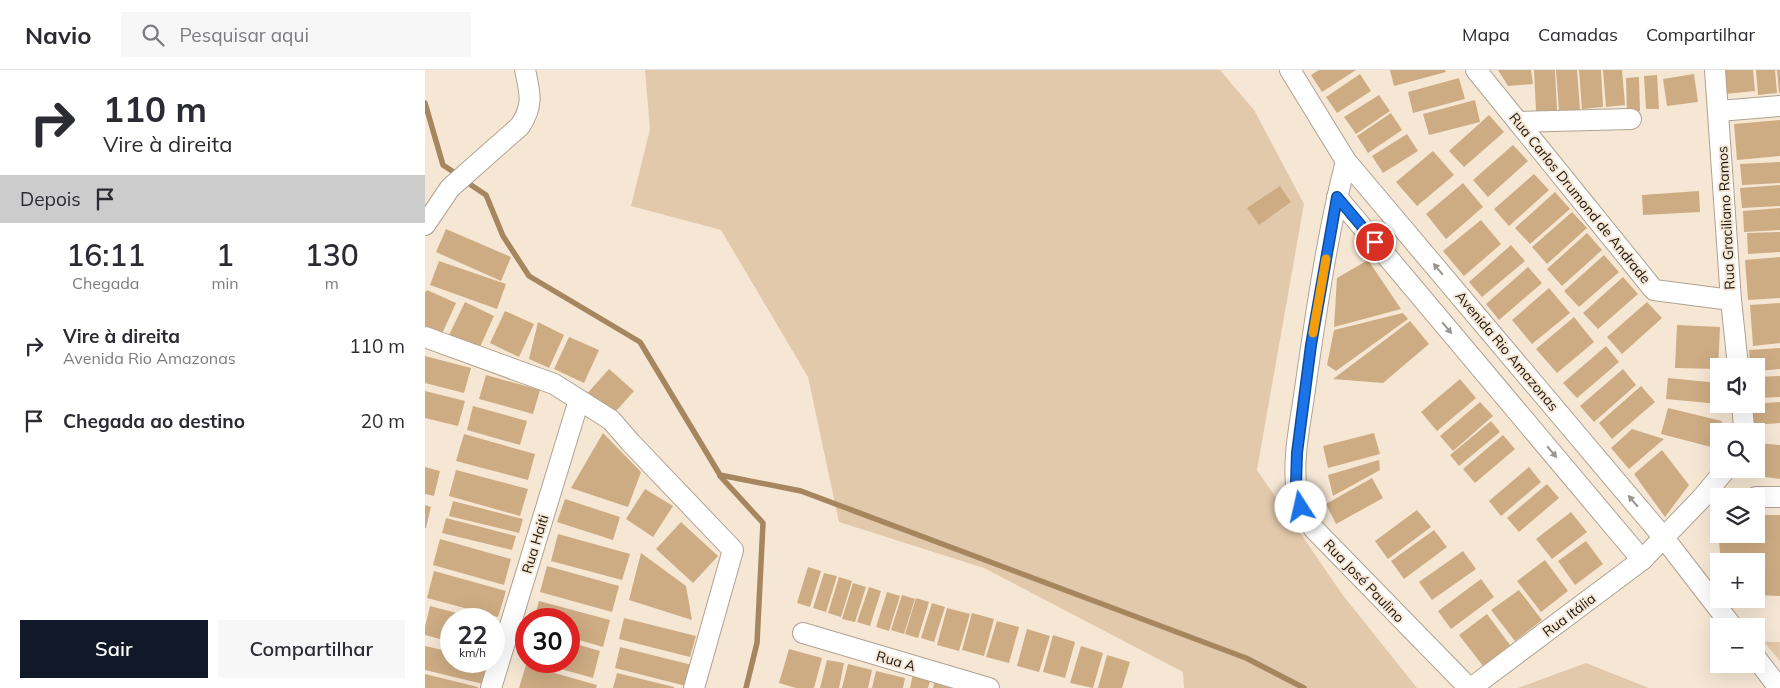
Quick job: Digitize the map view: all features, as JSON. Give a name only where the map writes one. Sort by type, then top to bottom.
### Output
[{"type":"street","points":[[425,225],[450,188],[520,126],[528,114],[531,96],[525,70]]},
{"type":"street","name":"Avenida Rio Amazonas","points":[[1290,70],[1346,160],[1664,538],[1726,618]]},
{"type":"street","name":"Rua Carlos Drumond de Andrade","points":[[1475,70],[1654,290],[1731,300]]},
{"type":"street","name":"Rua Graciliano Ramos","points":[[1715,70],[1731,300],[1737,358]]},
{"type":"street","points":[[1719,111],[1780,106]]},
{"type":"street","points":[[1518,122],[1631,119]]},
{"type":"street","name":"Rua José Paulino","points":[[1346,160],[1337,197],[1311,345],[1297,453],[1296,484],[1301,507],[1314,529],[1470,688]]},
{"type":"street","points":[[1337,197],[1642,560]]},
{"type":"street","points":[[425,337],[554,384],[611,420],[733,550],[693,688]]},
{"type":"street","name":"Rua Haiti","points":[[491,688],[579,400]]},
{"type":"street","points":[[1765,497],[1780,496]]},
{"type":"street","points":[[1664,538],[1710,499]]},
{"type":"street","name":"Rua Itália","points":[[1470,688],[1642,560],[1664,538]]},
{"type":"street","name":"Rua A","points":[[803,633],[989,688]]},
{"type":"street","points":[[1765,670],[1779,688]]},
{"type":"shaded area","points":[[645,70],[1220,70],[1254,110],[1304,204],[1257,470],[1342,594],[1417,688],[1184,688],[1183,672],[984,568],[839,522],[808,377],[721,230],[631,206],[650,129]]},
{"type":"shaded area","points":[[1780,642],[1780,661],[1765,643]]},
{"type":"shaded area","points":[[1586,663],[1649,688],[1518,688]]},
{"type":"building","points":[[1319,70],[1356,70],[1322,92],[1311,75]]},
{"type":"building","points":[[1390,70],[1445,70],[1446,72],[1394,86]]},
{"type":"building","points":[[1498,70],[1531,70],[1533,84],[1508,86]]},
{"type":"building","points":[[1534,70],[1555,70],[1557,110],[1536,111]]},
{"type":"building","points":[[1556,70],[1577,70],[1580,110],[1559,111]]},
{"type":"building","points":[[1579,70],[1601,70],[1603,107],[1582,109]]},
{"type":"building","points":[[1603,70],[1622,70],[1625,105],[1606,107]]},
{"type":"building","points":[[1723,70],[1753,70],[1755,91],[1725,94]]},
{"type":"building","points":[[1756,70],[1775,70],[1777,93],[1758,95]]},
{"type":"building","points":[[1777,70],[1780,70],[1780,93],[1779,93]]},
{"type":"building","points":[[1360,74],[1371,91],[1337,113],[1326,97]]},
{"type":"building","points":[[1694,74],[1698,102],[1667,106],[1663,79]]},
{"type":"building","points":[[1657,75],[1659,109],[1646,109],[1644,76]]},
{"type":"building","points":[[1639,77],[1640,111],[1627,112],[1626,78]]},
{"type":"building","points":[[1459,78],[1465,99],[1413,113],[1408,92]]},
{"type":"building","points":[[1379,95],[1390,111],[1356,134],[1344,117]]},
{"type":"building","points":[[1475,100],[1480,122],[1429,135],[1423,114]]},
{"type":"building","points":[[1391,113],[1402,130],[1368,153],[1357,136]]},
{"type":"building","points":[[1489,115],[1504,132],[1464,167],[1449,151]]},
{"type":"building","points":[[1780,120],[1780,156],[1737,160],[1734,124]]},
{"type":"building","points":[[1407,134],[1418,151],[1383,173],[1372,156]]},
{"type":"building","points":[[1513,145],[1528,161],[1488,197],[1473,180]]},
{"type":"building","points":[[1433,151],[1454,175],[1417,206],[1396,182]]},
{"type":"building","points":[[1780,162],[1780,183],[1742,185],[1740,164]]},
{"type":"building","points":[[1534,174],[1549,190],[1509,226],[1494,209]]},
{"type":"building","points":[[1463,183],[1483,207],[1446,239],[1426,214]]},
{"type":"building","points":[[1780,185],[1780,206],[1742,208],[1740,188]]},
{"type":"building","points":[[1280,186],[1291,202],[1259,225],[1247,208]]},
{"type":"building","points":[[1699,191],[1700,212],[1643,215],[1642,195]]},
{"type":"building","points":[[1555,192],[1570,209],[1530,244],[1515,228]]},
{"type":"building","points":[[1780,208],[1780,230],[1744,232],[1743,211]]},
{"type":"building","points":[[1572,212],[1587,228],[1547,264],[1532,247]]},
{"type":"building","points":[[1481,220],[1501,244],[1464,276],[1443,251]]},
{"type":"building","points":[[446,229],[511,257],[501,281],[436,252]]},
{"type":"building","points":[[1780,232],[1780,252],[1748,254],[1747,233]]},
{"type":"building","points":[[1587,233],[1602,250],[1562,286],[1547,269]]},
{"type":"building","points":[[1511,245],[1525,261],[1482,297],[1469,282]]},
{"type":"building","points":[[1604,255],[1619,272],[1579,307],[1564,291]]},
{"type":"building","points":[[1780,257],[1780,298],[1748,300],[1745,260]]},
{"type":"building","points":[[1368,260],[1401,309],[1334,327],[1337,278]]},
{"type":"building","points":[[439,261],[506,284],[497,309],[430,285]]},
{"type":"building","points":[[1528,267],[1542,283],[1499,320],[1486,304]]},
{"type":"building","points":[[1623,277],[1638,294],[1598,329],[1583,313]]},
{"type":"building","points":[[1549,288],[1570,313],[1532,344],[1512,320]]},
{"type":"building","points":[[427,290],[456,303],[441,336],[425,329],[425,293]]},
{"type":"building","points":[[465,302],[494,316],[479,349],[449,335]]},
{"type":"building","points":[[1647,302],[1662,318],[1622,354],[1607,337]]},
{"type":"building","points":[[1780,303],[1780,343],[1753,346],[1750,305]]},
{"type":"building","points":[[505,311],[534,324],[519,357],[490,343]]},
{"type":"building","points":[[1403,313],[1408,319],[1336,371],[1327,365],[1334,330]]},
{"type":"building","points":[[1574,317],[1594,342],[1557,373],[1536,349]]},
{"type":"building","points":[[1410,321],[1429,344],[1383,383],[1333,379]]},
{"type":"building","points":[[538,322],[564,335],[549,368],[529,359]]},
{"type":"building","points":[[1677,325],[1720,327],[1719,358],[1710,358],[1710,369],[1675,368]]},
{"type":"building","points":[[569,337],[599,350],[584,383],[554,369]]},
{"type":"building","points":[[1606,346],[1619,362],[1577,398],[1563,383]]},
{"type":"building","points":[[1780,348],[1780,369],[1765,370],[1765,358],[1750,358],[1749,350]]},
{"type":"building","points":[[425,356],[471,368],[464,393],[425,383]]},
{"type":"building","points":[[609,369],[634,391],[610,418],[585,396]]},
{"type":"building","points":[[1623,369],[1636,385],[1594,422],[1580,406]]},
{"type":"building","points":[[486,375],[540,390],[533,414],[479,399]]},
{"type":"building","points":[[1780,376],[1780,397],[1765,398],[1765,377]]},
{"type":"building","points":[[1668,378],[1710,382],[1710,403],[1666,399]]},
{"type":"building","points":[[1460,379],[1476,398],[1437,431],[1421,412]]},
{"type":"building","points":[[1641,386],[1655,402],[1612,439],[1599,423]]},
{"type":"building","points":[[425,391],[465,401],[458,426],[425,418]]},
{"type":"building","points":[[1480,402],[1493,416],[1453,451],[1440,436]]},
{"type":"building","points":[[1780,402],[1780,423],[1754,423],[1753,413],[1765,413],[1765,403]]},
{"type":"building","points":[[473,406],[527,421],[520,445],[467,430]]},
{"type":"building","points":[[1668,408],[1722,421],[1721,423],[1710,423],[1710,447],[1661,434]]},
{"type":"building","points":[[1491,421],[1500,432],[1459,466],[1450,455]]},
{"type":"building","points":[[1632,429],[1664,439],[1629,469],[1611,448]]},
{"type":"building","points":[[603,433],[641,472],[628,507],[571,488]]},
{"type":"building","points":[[1374,433],[1380,454],[1328,468],[1323,446]]},
{"type":"building","points":[[464,434],[535,454],[528,480],[456,461]]},
{"type":"building","points":[[1503,435],[1515,449],[1475,483],[1463,469]]},
{"type":"building","points":[[1765,444],[1780,445],[1780,479],[1765,477]]},
{"type":"building","points":[[1662,450],[1689,485],[1665,517],[1634,474]]},
{"type":"building","points":[[1379,460],[1380,470],[1333,496],[1328,475]]},
{"type":"building","points":[[425,467],[440,471],[434,496],[425,494]]},
{"type":"building","points":[[1529,467],[1541,482],[1501,516],[1489,501]]},
{"type":"building","points":[[456,470],[528,489],[520,516],[449,496]]},
{"type":"building","points":[[1372,478],[1383,498],[1336,524],[1326,504]]},
{"type":"building","points":[[1547,484],[1559,498],[1519,532],[1507,518]]},
{"type":"building","points":[[645,489],[673,506],[653,537],[626,519]]},
{"type":"building","points":[[565,499],[620,517],[613,540],[557,522]]},
{"type":"building","points":[[453,501],[523,519],[519,533],[449,516]]},
{"type":"building","points":[[425,505],[431,507],[426,528],[425,528]]},
{"type":"building","points":[[1417,510],[1431,527],[1388,559],[1375,541]]},
{"type":"building","points":[[1571,512],[1587,532],[1552,559],[1536,539]]},
{"type":"building","points":[[1765,515],[1780,515],[1780,596],[1765,595],[1765,553],[1720,553],[1719,543],[1765,543]]},
{"type":"building","points":[[446,518],[516,536],[512,550],[442,533]]},
{"type":"building","points":[[681,522],[718,556],[693,583],[656,549]]},
{"type":"building","points":[[1434,530],[1447,547],[1404,579],[1391,561]]},
{"type":"building","points":[[558,534],[630,554],[622,580],[551,561]]},
{"type":"building","points":[[440,539],[511,559],[504,585],[433,565]]},
{"type":"building","points":[[1586,541],[1603,564],[1575,585],[1558,561]]},
{"type":"building","points":[[1463,551],[1476,569],[1432,600],[1419,582]]},
{"type":"building","points":[[641,553],[686,586],[692,620],[629,600]]},
{"type":"building","points":[[1545,560],[1568,591],[1541,612],[1517,581]]},
{"type":"building","points":[[547,566],[619,586],[612,612],[540,592]]},
{"type":"building","points":[[808,567],[821,571],[810,607],[797,603]]},
{"type":"building","points":[[434,571],[506,591],[501,608],[464,608],[427,598]]},
{"type":"building","points":[[824,573],[837,576],[826,612],[813,608]]},
{"type":"building","points":[[839,577],[852,581],[841,617],[828,613]]},
{"type":"building","points":[[1481,579],[1494,597],[1451,629],[1438,611]]},
{"type":"building","points":[[853,583],[866,587],[855,622],[842,619]]},
{"type":"building","points":[[869,587],[881,591],[870,626],[857,622]]},
{"type":"building","points":[[1519,590],[1542,620],[1515,641],[1491,610]]},
{"type":"building","points":[[887,592],[900,596],[889,631],[876,627]]},
{"type":"building","points":[[902,595],[915,599],[904,634],[891,630]]},
{"type":"building","points":[[916,598],[929,602],[918,638],[905,634]]},
{"type":"building","points":[[539,601],[565,608],[537,608]]},
{"type":"building","points":[[932,603],[945,607],[934,642],[921,638]]},
{"type":"building","points":[[430,606],[440,609],[440,639],[425,635]]},
{"type":"building","points":[[947,608],[970,614],[959,651],[937,645]]},
{"type":"building","points":[[580,612],[610,620],[603,647],[580,640]]},
{"type":"building","points":[[972,613],[994,619],[984,656],[962,650]]},
{"type":"building","points":[[1487,614],[1510,645],[1483,666],[1459,635]]},
{"type":"building","points":[[624,618],[696,636],[690,657],[619,639]]},
{"type":"building","points":[[997,621],[1019,627],[1009,663],[986,657]]},
{"type":"building","points":[[1027,629],[1050,636],[1039,672],[1017,666]]},
{"type":"building","points":[[1053,635],[1075,642],[1065,678],[1043,672]]},
{"type":"building","points":[[580,645],[600,651],[593,678],[575,673],[580,673]]},
{"type":"building","points":[[425,646],[440,649],[440,673],[486,673],[483,684],[425,670]]},
{"type":"building","points":[[1081,646],[1103,653],[1093,688],[1070,683]]},
{"type":"building","points":[[620,647],[692,665],[686,686],[615,668]]},
{"type":"building","points":[[789,649],[822,658],[814,688],[796,688],[779,683]]},
{"type":"building","points":[[1107,655],[1130,662],[1122,688],[1098,688]]},
{"type":"building","points":[[827,660],[844,663],[839,688],[820,688]]},
{"type":"building","points":[[848,664],[872,670],[868,688],[842,688]]},
{"type":"building","points":[[876,671],[905,678],[903,688],[872,688]]},
{"type":"building","points":[[524,673],[554,673],[597,685],[596,688],[519,688]]},
{"type":"building","points":[[617,673],[674,687],[674,688],[613,688]]},
{"type":"building","points":[[425,674],[478,687],[478,688],[425,688]]},
{"type":"building","points":[[913,674],[931,678],[928,688],[910,688]]},
{"type":"building","points":[[935,679],[952,683],[951,688],[933,688]]},
{"type":"waterway","points":[[425,103],[443,165],[458,175]]},
{"type":"waterway","points":[[465,181],[486,195],[503,236],[529,276],[640,342],[720,475],[801,491],[1246,658],[1304,688]]},
{"type":"waterway","points":[[720,476],[763,523],[757,643],[746,688]]},
{"type":"slow traffic","points":[[1313,333],[1326,259]]},
{"type":"route","points":[[1301,507],[1296,484],[1297,453],[1311,345],[1337,197],[1375,242]]}]
